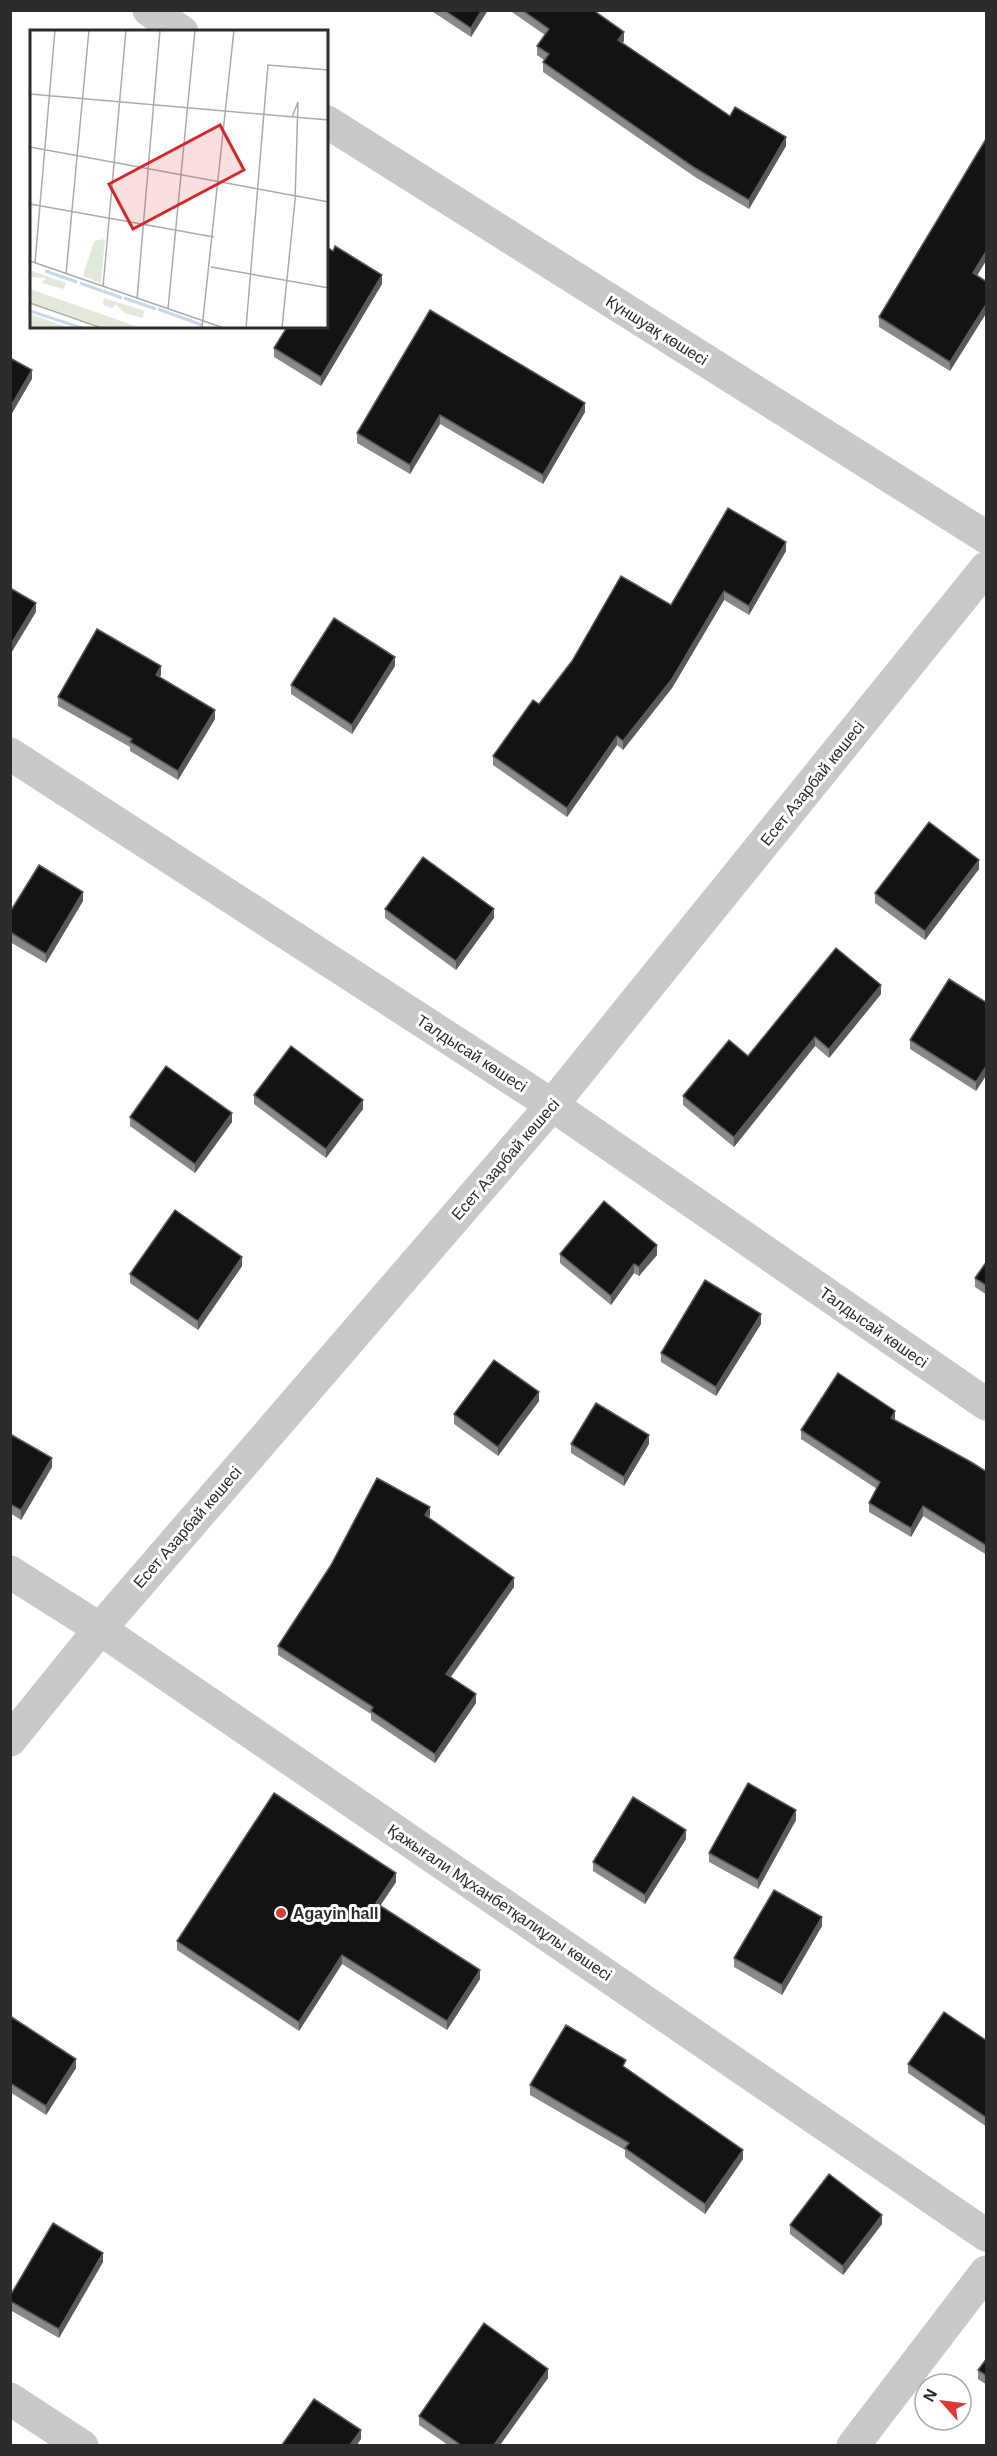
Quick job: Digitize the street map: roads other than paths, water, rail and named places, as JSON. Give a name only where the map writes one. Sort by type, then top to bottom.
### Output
[{"type":"street","points":[[149,10],[179,30]]},
{"type":"street","name":"Күншуақ көшесі","points":[[328,123],[987,537]]},
{"type":"street","name":"Есет Азарбай көшесі","points":[[10,1740],[100,1629],[552,1105],[987,568]]},
{"type":"street","name":"Талдысай көшесі","points":[[10,754],[552,1105],[987,1404]]},
{"type":"street","name":"Қажығали Мұханбетқалиұлы көшесі","points":[[10,1572],[100,1629],[987,2235]]},
{"type":"street","points":[[853,2445],[987,2272]]},
{"type":"street","points":[[10,2398],[82,2445]]},
{"type":"place","name":"Agayin hall","points":[[281,1913]]}]
